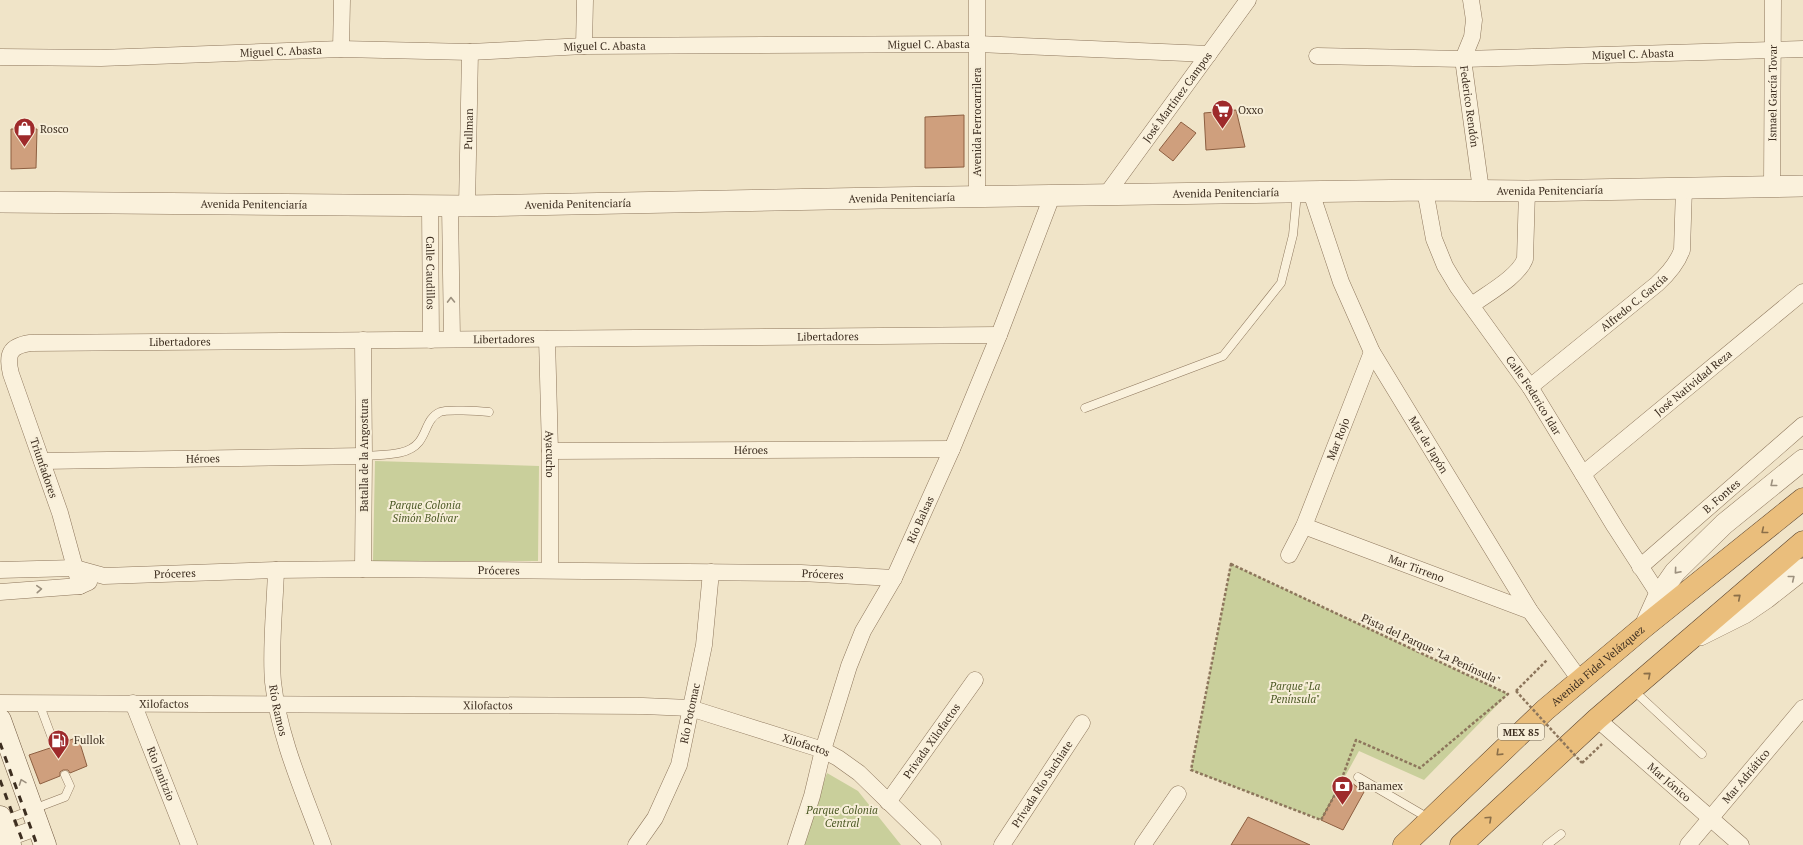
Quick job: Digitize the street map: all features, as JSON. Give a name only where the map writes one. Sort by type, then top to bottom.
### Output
[{"type":"highway","name":"Avenida Fidel Velázquez","points":[[1404,845],[1534,720],[1580,680],[1798,503]]},
{"type":"highway","points":[[1461,845],[1597,719],[1803,542]]},
{"type":"main road","points":[[0,720],[39,828]]},
{"type":"street","points":[[341,49],[342,0]]},
{"type":"street","points":[[584,46],[585,0]]},
{"type":"street","name":"Avenida Ferrocarrilera","points":[[977,0],[977,197]]},
{"type":"street","name":"José Martínez Campos","points":[[1106,195],[1248,0]]},
{"type":"street","name":"Federico Rendón","points":[[1471,0],[1474,20],[1472,37],[1463,59],[1482,190]]},
{"type":"street","name":"Ismael García Tovar","points":[[1772,0],[1772,186]]},
{"type":"street","name":"Miguel C. Abasta","points":[[0,57],[102,58],[341,49],[470,52],[584,46],[978,44],[1209,54]]},
{"type":"street","name":"Miguel C. Abasta","points":[[1317,56],[1463,59],[1803,49]]},
{"type":"street","name":"Pullman","points":[[458,206],[470,52]]},
{"type":"street","name":"Avenida Penitenciaría","points":[[0,202],[458,206],[1425,190],[1527,191],[1803,186]]},
{"type":"street","name":"Alfredo C. García","points":[[1530,387],[1657,284],[1674,266],[1679,259],[1682,250],[1684,188]]},
{"type":"street","name":"Calle Federico Idar","points":[[1425,190],[1430,225],[1438,251],[1457,286],[1472,304],[1530,387],[1640,567],[1660,595]]},
{"type":"street","points":[[1472,304],[1516,273],[1523,264],[1525,259],[1527,191]]},
{"type":"street","name":"Mar de Japón","points":[[1304,192],[1372,352],[1530,611],[1580,680]]},
{"type":"street","name":"Río Balsas","points":[[796,845],[812,796],[822,750],[849,666],[863,631],[894,578],[952,449],[999,335],[1052,196]]},
{"type":"street","name":"Calle Caudillos","points":[[430,206],[431,340]]},
{"type":"street","name":"Calle Caudillos","points":[[452,339],[458,206]]},
{"type":"street","name":"José Natividad Reza","points":[[1583,474],[1803,292]]},
{"type":"street","name":"Libertadores","points":[[11,351],[19,345],[30,343],[999,335]]},
{"type":"street","name":"Ayacucho","points":[[547,339],[550,451],[550,570]]},
{"type":"street","name":"Batalla de la Angostura","points":[[363,340],[363,569]]},
{"type":"street","name":"Triunfadores","points":[[11,351],[8,363],[11,374],[60,513],[80,586]]},
{"type":"street","name":"Mar Rojo","points":[[1289,555],[1304,526],[1372,352]]},
{"type":"street","name":"B. Fontes","points":[[1640,567],[1803,425]]},
{"type":"street","name":"Héroes","points":[[550,451],[952,449]]},
{"type":"street","name":"Héroes","points":[[42,461],[364,456]]},
{"type":"street","points":[[1645,626],[1660,595],[1675,572],[1724,524],[1803,460]]},
{"type":"street","name":"Mar Tirreno","points":[[1304,526],[1530,611]]},
{"type":"street","name":"Próceres","points":[[0,570],[75,568],[104,576],[276,570],[363,569],[711,572],[894,578]]},
{"type":"street","points":[[1686,641],[1744,613],[1803,569]]},
{"type":"street","name":"Río Ramos","points":[[276,570],[273,656],[273,681],[276,704],[293,762],[323,845]]},
{"type":"street","name":"Río Potomac","points":[[636,845],[655,818],[678,765],[704,645],[711,572]]},
{"type":"street","name":"Próceres","points":[[0,592],[80,586],[104,576]]},
{"type":"street","name":"Privada Xilofactos","points":[[888,802],[975,680]]},
{"type":"street","name":"Xilofactos","points":[[0,703],[643,706],[690,708],[822,750],[838,758],[859,773],[933,845]]},
{"type":"street","name":"Rio Janitzio","points":[[133,703],[188,845]]},
{"type":"street","name":"Mar Adriático","points":[[1688,845],[1711,820],[1803,708]]},
{"type":"street","name":"Mar Jónico","points":[[1597,719],[1711,820],[1742,845]]},
{"type":"street","name":"Privada Río Suchiate","points":[[1002,845],[1082,723]]},
{"type":"street","points":[[1142,845],[1178,794]]},
{"type":"street","points":[[4,833],[39,828]]},
{"type":"lane","points":[[1085,408],[1223,356],[1281,283],[1304,192]]},
{"type":"lane","points":[[364,456],[403,452],[413,447],[420,441],[430,420],[440,411],[488,412]]},
{"type":"lane","points":[[1631,689],[1702,754]]},
{"type":"lane","points":[[39,703],[55,746]]},
{"type":"lane","points":[[39,828],[65,797],[70,786],[65,774]]},
{"type":"lane","points":[[1358,777],[1430,819]]},
{"type":"lane","points":[[1547,845],[1561,834]]},
{"type":"path","name":"Pista del Parque \"La Península\"","points":[[1231,564],[1508,694],[1420,768],[1356,740],[1338,788],[1320,820],[1191,770],[1231,564]]},
{"type":"path","points":[[1557,650],[1516,691],[1582,763],[1606,740]]},
{"type":"green space","name":"Parque Colonia Simón Bolívar","points":[[375,461],[539,466],[538,561],[373,561]]},
{"type":"green space","name":"Parque \"La Península\"","points":[[1231,564],[1508,694],[1424,780],[1359,751],[1321,820],[1191,770]]},
{"type":"green space","name":"Parque Colonia Central","points":[[827,773],[858,791],[901,845],[802,845]]},
{"type":"building","name":"Oxxo","points":[[1236,110],[1245,147],[1206,150],[1204,113]]},
{"type":"building","points":[[964,115],[964,167],[925,168],[925,117]]},
{"type":"building","points":[[1181,122],[1196,133],[1173,161],[1159,150]]},
{"type":"building","name":"Rosco","points":[[11,129],[37,129],[36,168],[11,169]]},
{"type":"building","name":"Fullok","points":[[78,737],[87,766],[70,773],[68,770],[63,770],[60,772],[60,776],[40,784],[29,755],[50,748],[57,751],[60,744]]},
{"type":"building","name":"Banamex","points":[[1344,777],[1364,792],[1343,830],[1321,820]]},
{"type":"building","points":[[1248,817],[1310,845],[1231,845]]},
{"type":"railway","points":[[0,743],[37,845]]},
{"type":"railway","points":[[0,780],[24,845]]},
{"type":"place","name":"Oxxo","points":[[1223,130]]},
{"type":"place","name":"Rosco","points":[[24,148]]},
{"type":"place","name":"Fullok","points":[[58,760]]},
{"type":"place","name":"Banamex","points":[[1342,806]]}]
